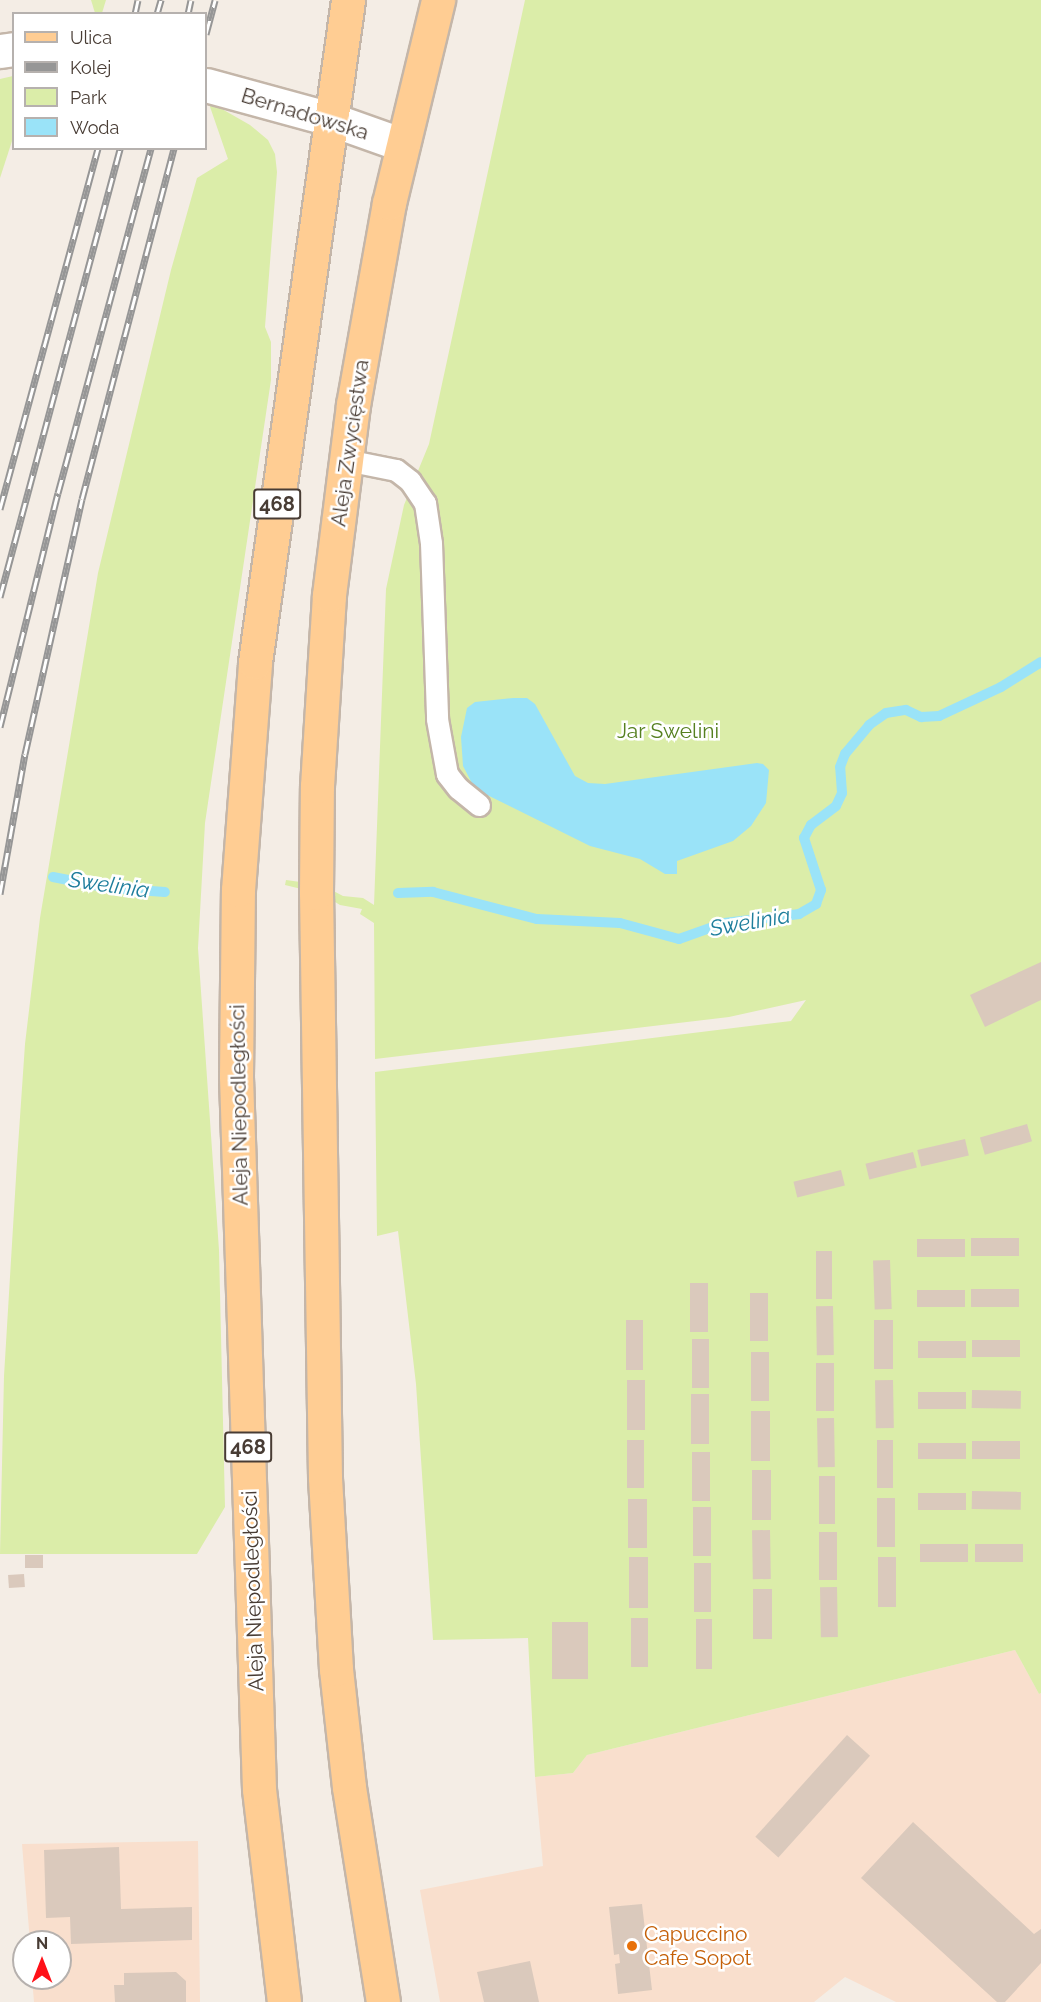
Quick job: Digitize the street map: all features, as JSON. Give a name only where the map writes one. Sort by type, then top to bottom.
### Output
[{"type":"main road","name":"468","points":[[330,119],[348,0]]},
{"type":"main road","name":"Aleja Zwycięstwa","points":[[383,2002],[349,1787],[336,1669],[325,1477],[316,893],[317,786],[329,596],[346,460],[379,261],[403,145],[438,0]]},
{"type":"main road","name":"Aleja Niepodległości","points":[[284,2002],[259,1789],[236,1076],[238,890],[255,662],[330,119]]},
{"type":"street","name":"Bernadowska","points":[[207,85],[330,119],[403,145]]},
{"type":"lane","points":[[346,460],[396,470],[410,481],[425,503],[431,543],[437,719],[447,774],[458,788],[479,805]]},
{"type":"shaded area","points":[[1015,1650],[1039,1694],[1041,1693],[1041,2002],[896,2002],[845,1977],[814,2002],[440,2002],[420,1890],[543,1866],[535,1777],[573,1773],[587,1755]]},
{"type":"shaded area","points":[[198,1841],[200,2002],[34,2002],[33,1990],[72,1990],[72,1930],[29,1930],[22,1844]]},
{"type":"green space","points":[[91,0],[106,0],[102,12],[95,12]]},
{"type":"green space","name":"Jar Swelini","points":[[525,0],[1041,0],[1041,1693],[1039,1694],[1015,1650],[587,1755],[573,1773],[535,1777],[528,1638],[433,1640],[416,1384],[398,1231],[377,1236],[375,1072],[791,1021],[806,1000],[729,1017],[375,1059],[374,923],[360,914],[362,909],[340,905],[322,894],[285,885],[286,880],[322,885],[343,896],[363,898],[374,905],[386,589],[404,505],[429,444]]},
{"type":"green space","points":[[12,76],[12,141],[0,178],[0,79]]},
{"type":"green space","points":[[208,101],[250,125],[268,140],[275,154],[277,172],[265,327],[271,342],[271,380],[205,823],[198,948],[219,1250],[225,1507],[197,1554],[0,1554],[4,1376],[17,1161],[25,1044],[40,918],[98,573],[171,270],[197,178],[228,159]]},
{"type":"water","points":[[527,698],[535,704],[575,776],[588,783],[605,784],[757,763],[763,764],[769,770],[766,803],[751,826],[733,841],[677,861],[677,874],[665,874],[640,859],[590,846],[475,789],[463,766],[461,737],[467,708],[475,702]]},
{"type":"building","points":[[1041,962],[1041,1000],[985,1027],[970,995]]},
{"type":"building","points":[[1027,1124],[1032,1141],[985,1155],[980,1138]]},
{"type":"building","points":[[965,1139],[969,1156],[921,1167],[917,1150]]},
{"type":"building","points":[[913,1152],[917,1168],[869,1179],[865,1164]]},
{"type":"building","points":[[841,1170],[845,1186],[797,1197],[793,1182]]},
{"type":"building","points":[[971,1238],[1019,1238],[1019,1256],[971,1256]]},
{"type":"building","points":[[917,1239],[965,1239],[965,1257],[917,1257]]},
{"type":"building","points":[[816,1251],[832,1251],[832,1299],[816,1299]]},
{"type":"building","points":[[890,1260],[892,1309],[875,1310],[873,1261]]},
{"type":"building","points":[[690,1283],[708,1283],[708,1332],[690,1332]]},
{"type":"building","points":[[971,1289],[1019,1289],[1019,1307],[971,1307]]},
{"type":"building","points":[[917,1290],[965,1290],[965,1307],[917,1307]]},
{"type":"building","points":[[750,1293],[768,1293],[768,1341],[750,1341]]},
{"type":"building","points":[[816,1306],[833,1306],[834,1355],[817,1355]]},
{"type":"building","points":[[626,1320],[643,1320],[643,1370],[626,1370]]},
{"type":"building","points":[[874,1320],[893,1320],[893,1369],[874,1369]]},
{"type":"building","points":[[692,1339],[709,1339],[709,1388],[692,1388]]},
{"type":"building","points":[[972,1340],[1020,1340],[1020,1357],[972,1357]]},
{"type":"building","points":[[918,1341],[966,1341],[966,1358],[918,1358]]},
{"type":"building","points":[[751,1352],[769,1352],[769,1401],[751,1401]]},
{"type":"building","points":[[816,1363],[834,1363],[834,1411],[816,1411]]},
{"type":"building","points":[[627,1380],[645,1380],[645,1430],[627,1430]]},
{"type":"building","points":[[875,1380],[893,1380],[894,1428],[876,1428]]},
{"type":"building","points":[[972,1390],[1021,1391],[1021,1409],[972,1408]]},
{"type":"building","points":[[918,1392],[966,1392],[966,1409],[918,1409]]},
{"type":"building","points":[[691,1394],[709,1394],[709,1444],[691,1444]]},
{"type":"building","points":[[751,1411],[770,1411],[770,1461],[751,1461]]},
{"type":"building","points":[[817,1418],[834,1418],[835,1467],[818,1467]]},
{"type":"building","points":[[627,1440],[644,1440],[644,1488],[627,1488]]},
{"type":"building","points":[[877,1440],[893,1440],[893,1488],[877,1488]]},
{"type":"building","points":[[972,1441],[1020,1441],[1020,1459],[972,1459]]},
{"type":"building","points":[[918,1443],[966,1443],[966,1459],[918,1459]]},
{"type":"building","points":[[692,1452],[710,1452],[710,1501],[692,1501]]},
{"type":"building","points":[[752,1470],[771,1470],[771,1520],[752,1520]]},
{"type":"building","points":[[819,1476],[835,1476],[835,1524],[819,1524]]},
{"type":"building","points":[[972,1491],[1021,1492],[1021,1510],[972,1509]]},
{"type":"building","points":[[918,1493],[966,1493],[966,1510],[918,1510]]},
{"type":"building","points":[[877,1498],[895,1498],[895,1547],[877,1547]]},
{"type":"building","points":[[628,1499],[647,1499],[647,1548],[628,1548]]},
{"type":"building","points":[[693,1507],[711,1507],[711,1556],[693,1556]]},
{"type":"building","points":[[752,1530],[770,1530],[771,1579],[753,1579]]},
{"type":"building","points":[[819,1532],[837,1532],[837,1580],[819,1580]]},
{"type":"building","points":[[920,1544],[968,1544],[968,1562],[920,1562]]},
{"type":"building","points":[[975,1544],[1023,1544],[1023,1562],[975,1562]]},
{"type":"building","points":[[25,1555],[43,1555],[43,1568],[25,1568]]},
{"type":"building","points":[[629,1557],[648,1557],[648,1608],[629,1608]]},
{"type":"building","points":[[878,1557],[896,1557],[896,1607],[878,1607]]},
{"type":"building","points":[[694,1563],[711,1563],[711,1612],[694,1612]]},
{"type":"building","points":[[24,1574],[25,1587],[9,1588],[8,1575]]},
{"type":"building","points":[[820,1587],[837,1587],[838,1637],[821,1637]]},
{"type":"building","points":[[753,1589],[772,1589],[772,1639],[753,1639]]},
{"type":"building","points":[[631,1618],[648,1618],[648,1667],[631,1667]]},
{"type":"building","points":[[696,1619],[712,1619],[712,1669],[696,1669]]},
{"type":"building","points":[[552,1622],[588,1622],[588,1679],[552,1679]]},
{"type":"building","points":[[847,1735],[870,1756],[778,1858],[755,1837]]},
{"type":"building","points":[[913,1822],[1034,1934],[1041,1929],[1041,1963],[1005,2002],[997,2002],[861,1878]]},
{"type":"building","points":[[119,1847],[121,1909],[192,1907],[192,1940],[72,1944],[70,1917],[46,1918],[44,1850]]},
{"type":"building","points":[[642,1904],[652,1990],[618,1994],[615,1964],[620,1963],[619,1954],[614,1955],[609,1907]]},
{"type":"building","points":[[530,1961],[539,2002],[484,2002],[477,1972]]},
{"type":"building","points":[[176,1972],[186,1981],[186,2002],[115,2002],[114,1985],[124,1985],[124,1973]]},
{"type":"waterway","name":"Swelinia","points":[[398,893],[433,892],[537,919],[620,923],[679,939],[724,923],[799,914],[816,904],[821,890],[804,838],[811,825],[836,806],[842,793],[840,767],[845,754],[869,725],[886,713],[906,710],[921,717],[939,716],[1001,687],[1041,662]]},
{"type":"waterway","name":"Swelinia","points":[[53,877],[109,888],[165,892]]},
{"type":"railway","points":[[135,12],[138,0]]},
{"type":"railway","points":[[158,12],[161,0]]},
{"type":"railway","points":[[188,12],[191,0]]},
{"type":"railway","points":[[207,30],[215,0]]},
{"type":"railway","points":[[0,509],[97,150]]},
{"type":"railway","points":[[0,597],[119,150]]},
{"type":"railway","points":[[0,727],[58,493],[150,150]]},
{"type":"railway","points":[[0,894],[25,754],[82,499],[173,150]]},
{"type":"place","name":"Capuccino Cafe Sopot","points":[[632,1946]]}]
